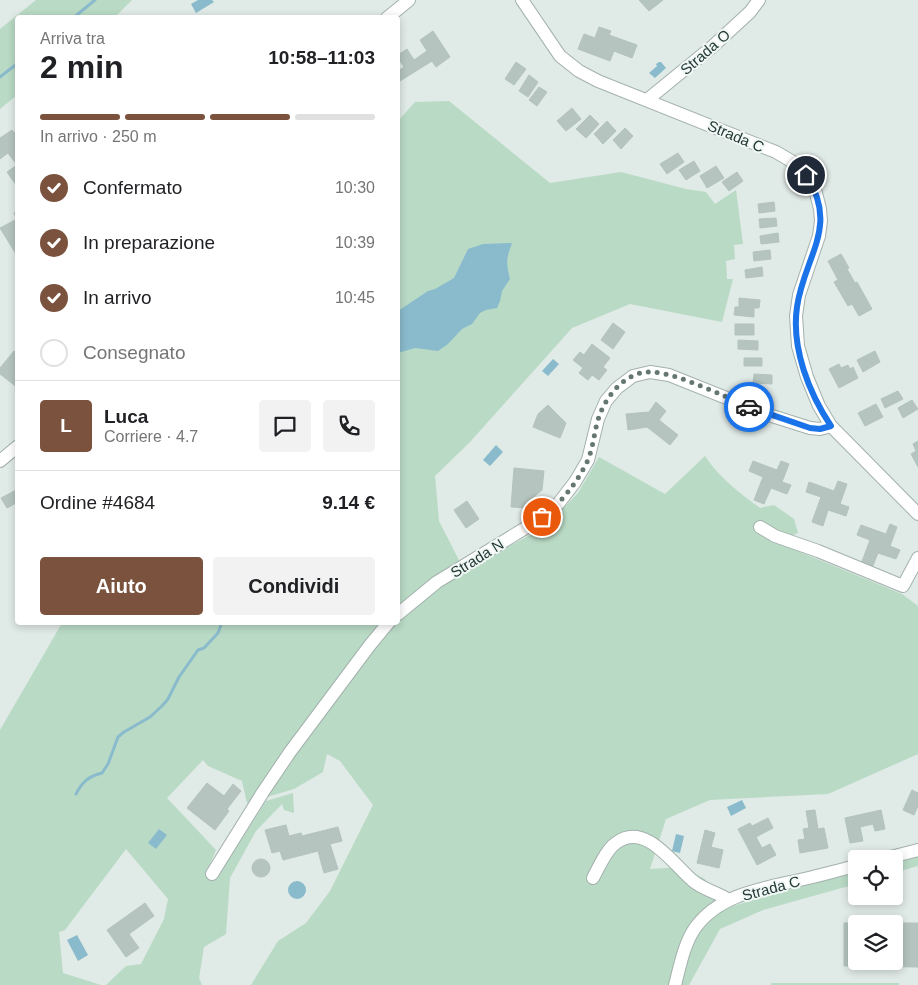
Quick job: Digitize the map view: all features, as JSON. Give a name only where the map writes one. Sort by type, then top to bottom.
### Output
[{"type":"street","points":[[392,15],[409,0]]},
{"type":"street","name":"Strada C","points":[[521,0],[554,48],[579,71],[776,152],[797,166],[810,182],[819,204],[821,226],[799,295],[796,316],[799,352],[804,368],[819,406],[831,426],[865,463],[918,514]]},
{"type":"street","name":"Strada O","points":[[647,100],[712,47],[750,12],[759,0]]},
{"type":"street","name":"Strada N","points":[[400,612],[437,582],[532,524],[558,504],[575,482],[588,460],[600,414],[606,401],[617,388],[633,376],[646,372],[669,376],[769,415],[810,428],[820,429],[831,426]]},
{"type":"street","points":[[0,460],[15,448]]},
{"type":"street","points":[[760,527],[775,536],[818,551],[903,586],[918,558]]},
{"type":"street","points":[[212,874],[290,752],[387,625]]},
{"type":"street","points":[[593,878],[616,843],[628,836],[640,837],[649,841],[660,850],[701,888],[718,893],[729,900]]},
{"type":"street","points":[[903,854],[918,850]]},
{"type":"street","name":"Strada C","points":[[675,985],[686,946],[695,928],[710,912],[729,900],[755,890],[848,868]]},
{"type":"green space","points":[[36,0],[132,0],[117,15],[17,15]]},
{"type":"green space","points":[[15,17],[15,97],[0,109],[0,29]]},
{"type":"green space","points":[[449,101],[550,183],[621,172],[686,189],[706,192],[715,204],[736,190],[743,244],[734,245],[735,259],[726,261],[727,279],[733,279],[722,322],[630,304],[572,328],[470,442],[435,476],[439,521],[464,570],[545,527],[578,493],[599,457],[665,494],[705,456],[730,484],[760,508],[774,505],[794,519],[798,533],[776,542],[902,594],[918,606],[918,754],[828,794],[710,800],[666,819],[650,869],[681,867],[705,879],[726,908],[848,875],[848,886],[763,910],[720,929],[689,985],[251,985],[278,941],[306,923],[330,891],[373,805],[340,761],[327,754],[323,772],[294,789],[247,803],[242,781],[208,766],[203,760],[167,798],[216,850],[205,876],[216,879],[266,801],[293,793],[294,813],[284,810],[282,804],[256,831],[230,878],[226,934],[204,947],[199,978],[202,985],[106,985],[126,966],[141,964],[164,919],[168,899],[126,849],[65,930],[59,932],[63,973],[101,985],[0,985],[0,730],[61,625],[400,625],[400,119],[415,102]]},
{"type":"green space","points":[[918,856],[918,866],[903,870],[903,860]]},
{"type":"green space","points":[[771,983],[899,983],[899,985],[771,985]]},
{"type":"water","points":[[198,0],[212,0],[214,2],[196,13],[191,4]]},
{"type":"water","points":[[659,62],[666,68],[655,78],[649,73]]},
{"type":"water","points":[[512,243],[507,261],[510,279],[502,291],[497,308],[480,313],[472,324],[462,329],[448,344],[438,351],[415,348],[400,352],[400,310],[428,291],[454,278],[468,249],[483,244]]},
{"type":"water","points":[[553,359],[559,364],[548,376],[542,371]]},
{"type":"water","points":[[496,445],[503,452],[490,466],[483,460]]},
{"type":"water","points":[[742,800],[746,808],[731,816],[727,807]]},
{"type":"water","points":[[159,829],[167,835],[156,849],[148,843]]},
{"type":"water","points":[[676,834],[684,836],[680,853],[672,851]]},
{"type":"water","points":[[293,881],[301,881],[306,886],[304,897],[293,899],[288,894],[288,886]]},
{"type":"water","points":[[77,935],[88,955],[78,961],[67,940]]},
{"type":"building","points":[[639,0],[663,0],[649,11]]},
{"type":"building","points":[[599,27],[611,31],[609,35],[637,45],[632,58],[614,51],[610,61],[578,49],[584,34],[595,38]]},
{"type":"building","points":[[433,31],[450,57],[436,67],[432,61],[400,81],[400,70],[404,67],[400,61],[400,54],[407,49],[414,60],[427,51],[420,40]]},
{"type":"building","points":[[516,62],[526,69],[514,85],[505,79]]},
{"type":"building","points":[[529,75],[538,82],[528,97],[519,91]]},
{"type":"building","points":[[539,87],[547,92],[537,106],[529,100]]},
{"type":"building","points":[[572,108],[581,119],[566,131],[557,121]]},
{"type":"building","points":[[590,115],[599,124],[586,138],[576,129]]},
{"type":"building","points":[[607,121],[616,131],[603,144],[594,134]]},
{"type":"building","points":[[625,128],[633,136],[621,149],[613,140]]},
{"type":"building","points":[[12,130],[15,134],[15,162],[8,153],[0,159],[0,138]]},
{"type":"building","points":[[678,153],[684,162],[667,174],[660,164]]},
{"type":"building","points":[[694,161],[700,171],[686,180],[679,170]]},
{"type":"building","points":[[15,166],[15,184],[7,172]]},
{"type":"building","points":[[716,166],[724,178],[707,188],[700,176]]},
{"type":"building","points":[[737,172],[743,181],[729,191],[722,182]]},
{"type":"building","points":[[774,202],[775,211],[759,213],[758,204]]},
{"type":"building","points":[[776,218],[777,226],[760,228],[759,219]]},
{"type":"building","points":[[15,220],[15,252],[0,228]]},
{"type":"building","points":[[778,233],[779,242],[761,244],[760,236]]},
{"type":"building","points":[[770,250],[771,259],[754,261],[753,252]]},
{"type":"building","points":[[841,254],[849,268],[847,269],[855,283],[857,282],[872,309],[859,316],[852,304],[848,306],[834,282],[838,280],[828,261]]},
{"type":"building","points":[[762,267],[763,276],[746,278],[745,270]]},
{"type":"building","points":[[739,298],[760,300],[759,308],[754,308],[754,317],[734,315],[735,307],[739,307]]},
{"type":"building","points":[[613,323],[625,332],[613,349],[601,340]]},
{"type":"building","points":[[735,324],[754,324],[754,335],[735,335]]},
{"type":"building","points":[[738,340],[758,341],[758,350],[738,349]]},
{"type":"building","points":[[592,344],[610,358],[603,367],[607,370],[599,380],[592,375],[588,380],[579,373],[583,368],[573,360],[580,352],[584,355]]},
{"type":"building","points":[[14,351],[15,386],[0,374],[0,368]]},
{"type":"building","points":[[875,351],[880,362],[863,372],[857,360]]},
{"type":"building","points":[[744,358],[762,358],[762,366],[744,366]]},
{"type":"building","points":[[839,364],[841,368],[848,365],[850,369],[853,367],[858,378],[839,388],[829,369]]},
{"type":"building","points":[[754,374],[772,375],[772,384],[753,383]]},
{"type":"building","points":[[898,391],[903,399],[885,408],[881,399]]},
{"type":"building","points":[[912,400],[918,409],[903,418],[898,408]]},
{"type":"building","points":[[656,402],[666,411],[659,420],[678,435],[670,445],[647,427],[628,430],[626,414],[649,412]]},
{"type":"building","points":[[876,404],[883,417],[865,426],[858,413]]},
{"type":"building","points":[[548,405],[566,423],[560,438],[533,427],[538,414]]},
{"type":"building","points":[[918,441],[918,467],[911,454],[916,451],[913,444]]},
{"type":"building","points":[[753,461],[777,470],[781,461],[789,464],[782,482],[791,485],[787,494],[771,488],[764,504],[754,500],[763,477],[749,471]]},
{"type":"building","points":[[514,468],[544,471],[542,490],[530,500],[529,508],[511,507]]},
{"type":"building","points":[[838,481],[847,484],[840,504],[849,507],[846,516],[828,510],[823,526],[812,522],[821,497],[806,492],[809,482],[834,491]]},
{"type":"building","points":[[15,491],[15,504],[7,508],[1,498]]},
{"type":"building","points":[[467,501],[479,519],[466,528],[454,510]]},
{"type":"building","points":[[890,524],[897,527],[890,546],[900,550],[896,559],[878,553],[872,568],[861,564],[870,540],[857,535],[861,525],[886,534]]},
{"type":"building","points":[[207,783],[224,796],[233,784],[241,791],[227,809],[229,811],[215,830],[187,808]]},
{"type":"building","points":[[912,790],[918,793],[918,806],[914,815],[903,810]]},
{"type":"building","points":[[815,810],[818,829],[824,828],[828,848],[800,853],[798,840],[805,839],[803,829],[809,828],[806,811]]},
{"type":"building","points":[[881,810],[885,829],[875,831],[873,824],[860,827],[863,841],[850,843],[845,818]]},
{"type":"building","points":[[768,818],[773,828],[756,837],[762,848],[770,844],[776,855],[757,865],[738,829],[750,823],[752,826]]},
{"type":"building","points":[[286,825],[289,836],[301,833],[302,836],[338,827],[342,841],[330,844],[338,869],[324,873],[318,851],[283,860],[280,851],[272,853],[265,830]]},
{"type":"building","points":[[705,830],[715,833],[711,847],[723,850],[719,868],[697,863]]},
{"type":"building","points":[[257,859],[265,859],[270,864],[268,875],[257,877],[252,872],[252,864]]},
{"type":"building","points":[[145,903],[154,916],[129,934],[139,948],[126,957],[107,930]]},
{"type":"building","points":[[844,923],[848,923],[848,966],[844,966]]},
{"type":"building","points":[[903,923],[918,923],[918,967],[903,967]]},
{"type":"waterway","points":[[77,15],[95,0]]},
{"type":"waterway","points":[[0,77],[15,65]]},
{"type":"waterway","points":[[76,794],[86,780],[102,773],[108,764],[118,737],[150,717],[162,706],[198,650],[204,648],[218,633],[221,625]]},
{"type":"way so far","points":[[542,517],[564,497],[575,482],[588,460],[598,419],[604,405],[611,394],[629,377],[636,374],[653,372],[683,380],[749,407]]},
{"type":"route","points":[[749,407],[810,428],[820,429],[831,426],[819,406],[801,360],[796,330],[799,295],[821,226],[819,204],[806,175]]}]
